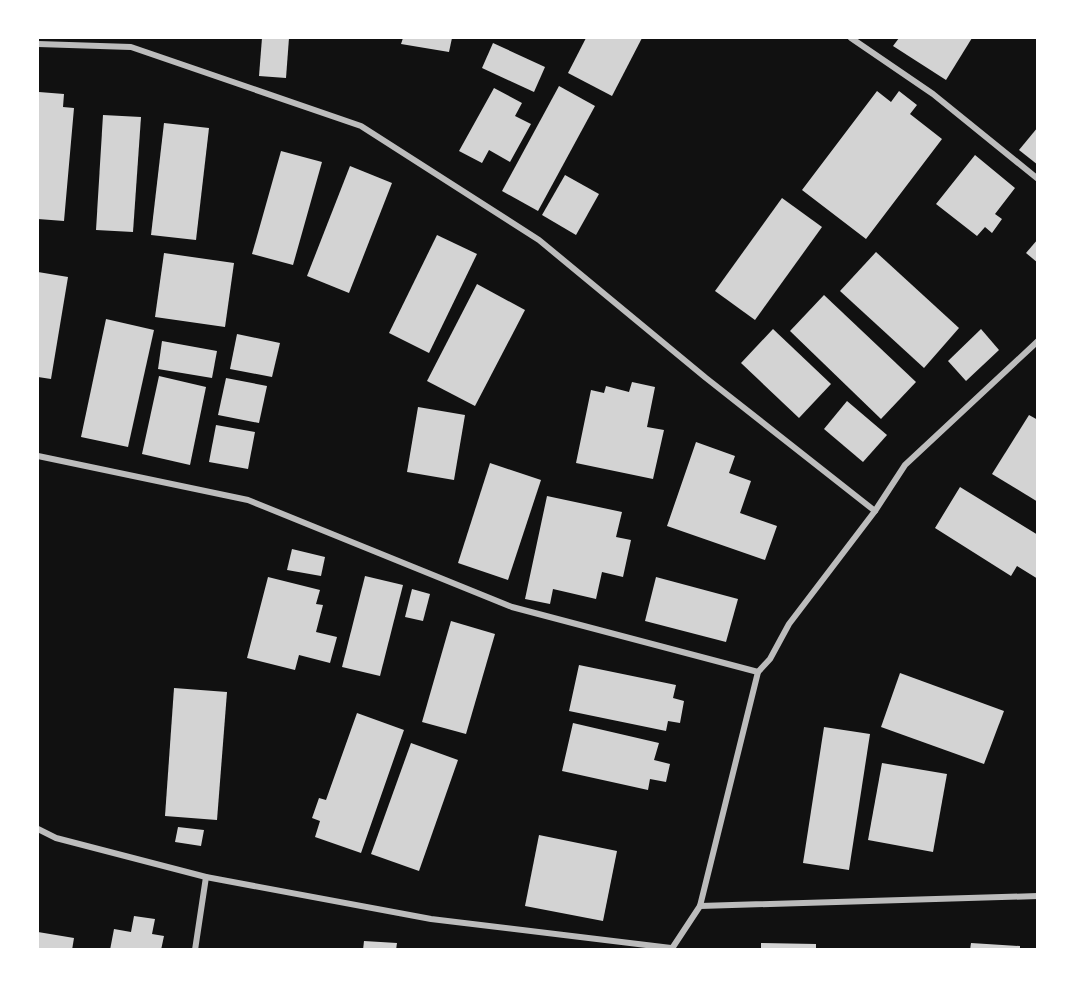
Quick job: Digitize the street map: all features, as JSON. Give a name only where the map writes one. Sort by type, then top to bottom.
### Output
[{"type":"street","points":[[130,38],[131,47]]},
{"type":"street","points":[[851,38],[933,94],[1038,179]]},
{"type":"street","points":[[38,44],[131,47],[361,126],[539,240],[706,378],[875,511]]},
{"type":"street","points":[[38,829],[56,838],[206,877],[431,919],[671,949],[700,906],[758,672],[771,659],[789,624],[875,511],[905,465],[1038,341]]},
{"type":"street","points":[[38,456],[248,500],[512,607],[758,672]]},
{"type":"street","points":[[195,950],[206,877]]},
{"type":"street","points":[[700,906],[1038,896]]},
{"type":"building","points":[[262,38],[289,38],[286,78],[259,76]]},
{"type":"building","points":[[403,38],[452,38],[449,52],[401,44]]},
{"type":"building","points":[[586,38],[642,38],[612,96],[568,73]]},
{"type":"building","points":[[899,38],[972,38],[946,80],[893,46]]},
{"type":"building","points":[[493,43],[545,67],[534,92],[482,68]]},
{"type":"building","points":[[559,86],[595,106],[538,211],[502,191]]},
{"type":"building","points":[[494,88],[522,103],[515,116],[531,124],[510,162],[489,150],[482,163],[459,151]]},
{"type":"building","points":[[877,91],[891,102],[899,91],[917,105],[910,114],[942,139],[866,239],[802,190]]},
{"type":"building","points":[[39,92],[64,94],[63,107],[74,108],[64,221],[38,219]]},
{"type":"building","points":[[103,115],[141,117],[133,232],[96,230]]},
{"type":"building","points":[[164,123],[209,128],[196,240],[151,235]]},
{"type":"building","points":[[1038,127],[1038,165],[1019,150]]},
{"type":"building","points":[[281,151],[322,162],[293,265],[252,254]]},
{"type":"building","points":[[975,155],[1015,188],[995,214],[1002,219],[992,233],[985,227],[977,236],[936,204]]},
{"type":"building","points":[[350,166],[392,183],[349,293],[307,276]]},
{"type":"building","points":[[565,175],[599,194],[576,235],[542,215]]},
{"type":"building","points":[[782,198],[822,227],[755,320],[715,291]]},
{"type":"building","points":[[437,235],[477,254],[429,353],[389,333]]},
{"type":"building","points":[[1038,239],[1038,263],[1026,253]]},
{"type":"building","points":[[876,252],[959,328],[924,368],[840,291]]},
{"type":"building","points":[[164,253],[234,263],[225,327],[155,317]]},
{"type":"building","points":[[38,272],[68,277],[51,379],[38,377]]},
{"type":"building","points":[[477,284],[525,310],[475,406],[427,381]]},
{"type":"building","points":[[824,295],[916,382],[881,419],[790,331]]},
{"type":"building","points":[[106,319],[154,330],[128,447],[81,437]]},
{"type":"building","points":[[773,329],[831,384],[799,418],[741,363]]},
{"type":"building","points":[[981,329],[999,350],[966,381],[948,361]]},
{"type":"building","points":[[237,334],[280,343],[272,377],[230,369]]},
{"type":"building","points":[[162,341],[217,351],[212,378],[158,369]]},
{"type":"building","points":[[159,376],[206,387],[190,465],[142,454]]},
{"type":"building","points":[[226,378],[267,386],[259,423],[218,415]]},
{"type":"building","points":[[632,382],[655,387],[647,427],[664,430],[653,479],[576,463],[591,390],[604,393],[606,386],[629,392]]},
{"type":"building","points":[[847,401],[887,435],[863,462],[824,429]]},
{"type":"building","points":[[418,407],[465,415],[454,480],[407,472]]},
{"type":"building","points":[[1029,415],[1038,420],[1038,502],[992,474]]},
{"type":"building","points":[[216,425],[255,432],[248,469],[209,462]]},
{"type":"building","points":[[696,442],[735,456],[729,473],[751,481],[740,513],[777,526],[765,560],[667,526]]},
{"type":"building","points":[[490,463],[541,480],[508,580],[458,563]]},
{"type":"building","points":[[960,487],[1038,535],[1038,579],[1017,566],[1011,576],[935,528]]},
{"type":"building","points":[[547,496],[622,512],[616,537],[631,540],[623,577],[602,572],[596,599],[553,589],[550,604],[525,599]]},
{"type":"building","points":[[292,549],[325,557],[321,576],[287,570]]},
{"type":"building","points":[[365,576],[403,585],[380,676],[342,667]]},
{"type":"building","points":[[268,577],[320,590],[316,604],[323,605],[316,632],[337,637],[330,663],[299,655],[295,670],[247,658]]},
{"type":"building","points":[[656,577],[738,599],[726,642],[645,621]]},
{"type":"building","points":[[412,589],[430,594],[423,621],[405,617]]},
{"type":"building","points":[[451,621],[495,634],[466,734],[422,722]]},
{"type":"building","points":[[579,665],[676,685],[673,698],[684,701],[680,723],[668,721],[666,731],[569,711]]},
{"type":"building","points":[[900,673],[1004,711],[984,764],[881,727]]},
{"type":"building","points":[[174,688],[227,692],[217,820],[165,816]]},
{"type":"building","points":[[357,713],[404,730],[361,853],[315,837],[320,821],[312,818],[319,798],[326,800]]},
{"type":"building","points":[[573,723],[659,743],[654,760],[670,764],[666,782],[650,779],[648,790],[562,771]]},
{"type":"building","points":[[824,727],[870,734],[849,870],[803,863]]},
{"type":"building","points":[[411,743],[458,760],[419,871],[371,854]]},
{"type":"building","points":[[882,763],[947,774],[933,852],[868,840]]},
{"type":"building","points":[[178,827],[204,830],[201,846],[175,842]]},
{"type":"building","points":[[539,835],[617,851],[603,921],[525,906]]},
{"type":"building","points":[[134,916],[155,919],[152,934],[164,936],[161,950],[110,950],[114,929],[131,932]]},
{"type":"building","points":[[38,932],[74,938],[72,950],[38,950]]},
{"type":"building","points":[[364,941],[397,943],[396,950],[363,950]]},
{"type":"building","points":[[761,943],[816,944],[816,950],[761,950]]},
{"type":"building","points":[[971,943],[1020,946],[1020,950],[970,950]]}]
